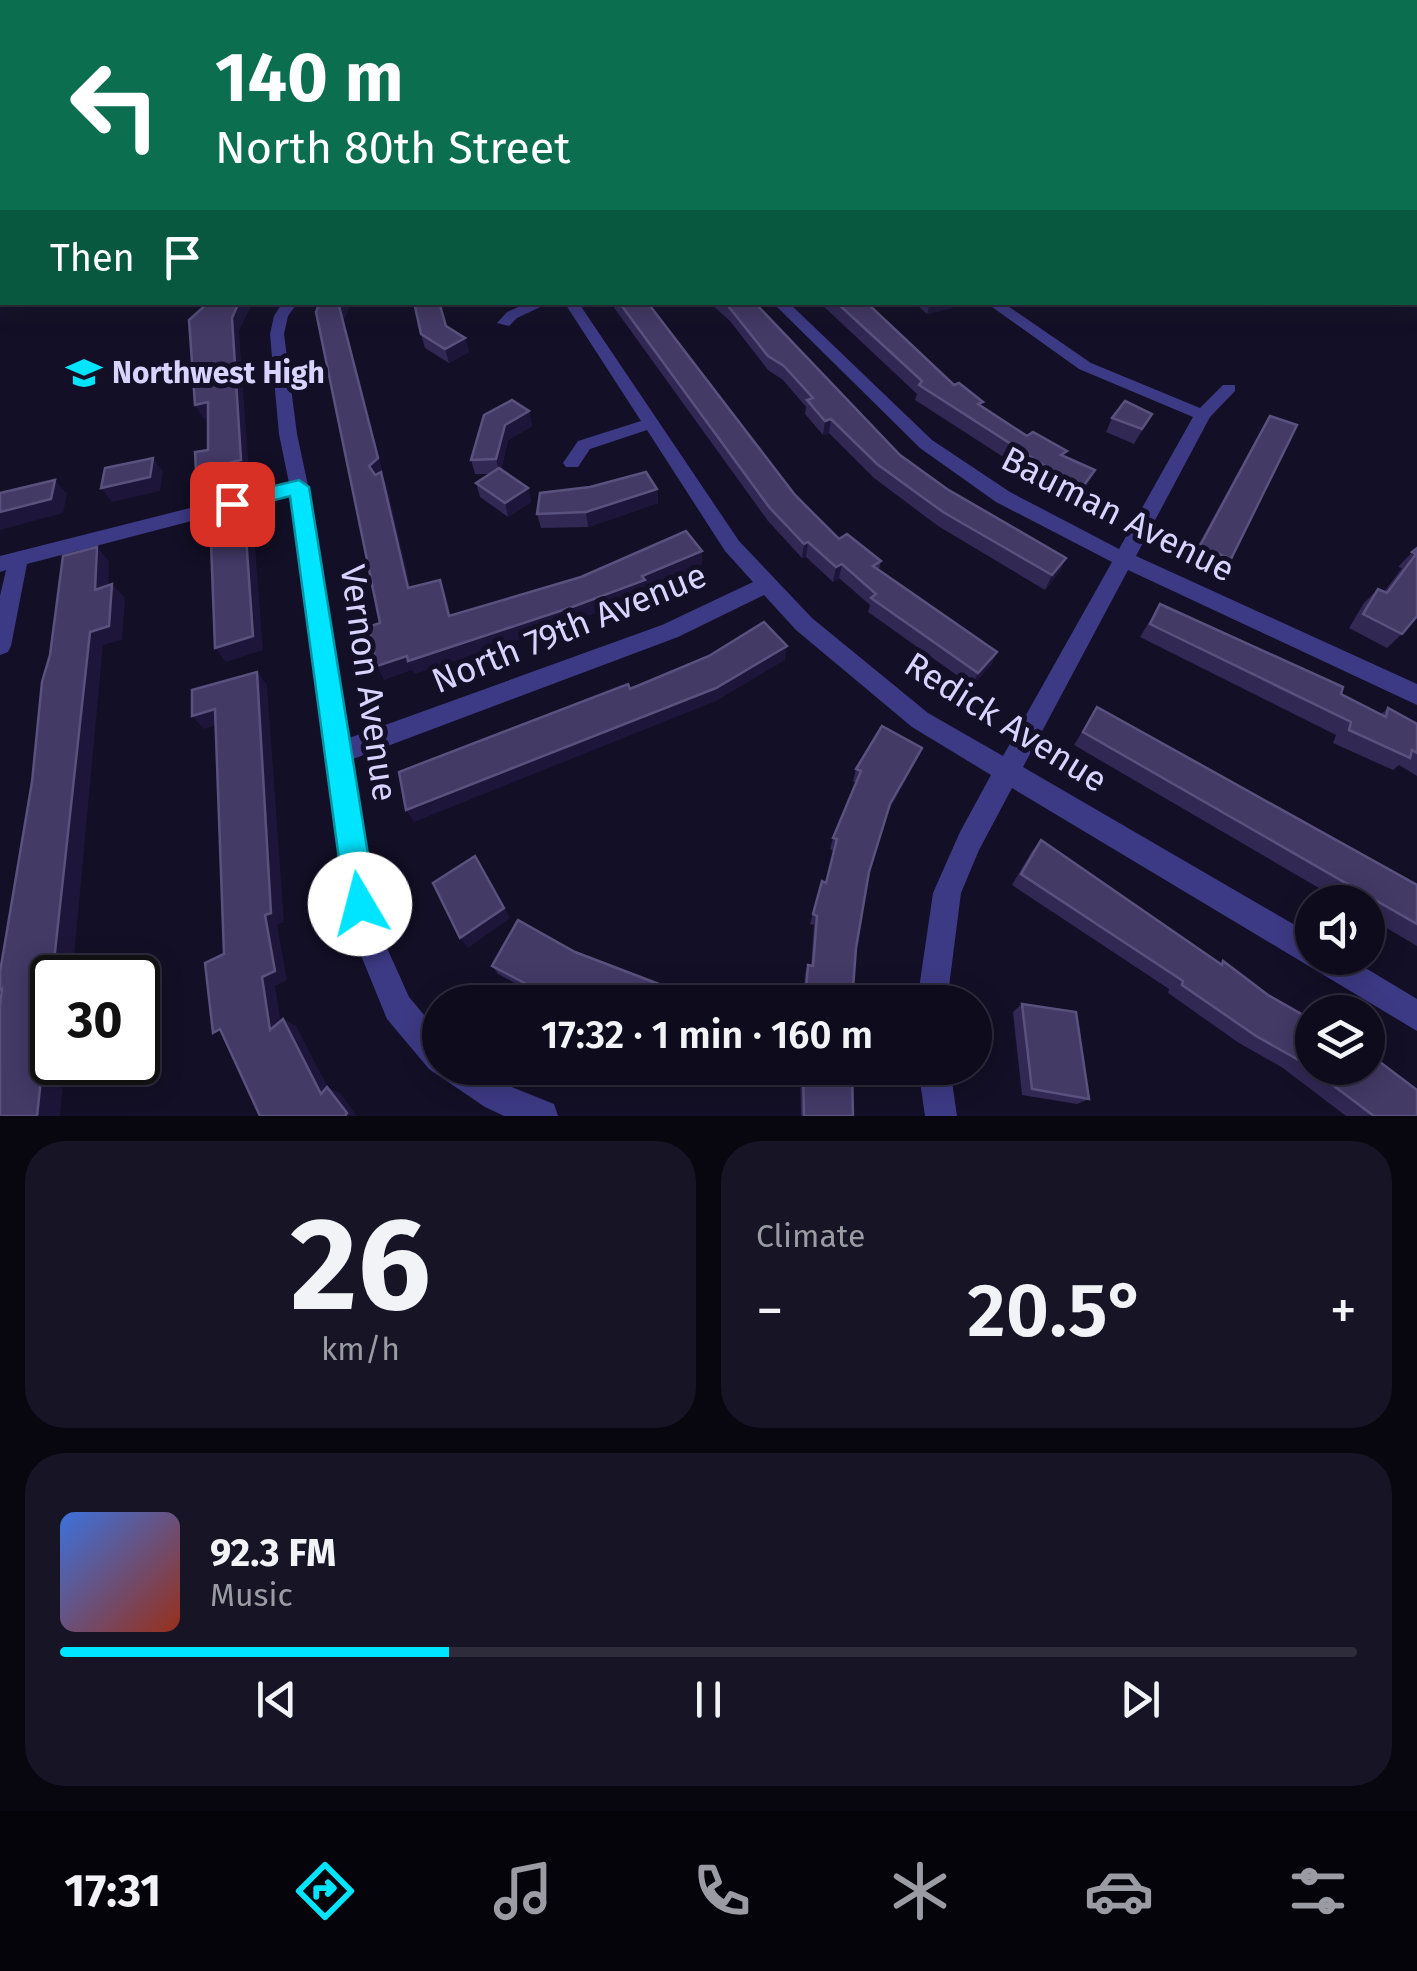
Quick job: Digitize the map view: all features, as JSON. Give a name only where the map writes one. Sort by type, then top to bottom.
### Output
[{"type":"street","name":"Vernon Avenue","points":[[289,305],[281,316],[277,334],[288,434],[372,952],[398,1008],[422,1037]]},
{"type":"street","points":[[504,323],[512,314],[536,305]]},
{"type":"street","name":"Redick Avenue","points":[[574,305],[732,546],[804,624],[904,708],[1295,942]]},
{"type":"street","name":"Bauman Avenue","points":[[782,305],[926,444],[1003,497],[1417,695]]},
{"type":"street","points":[[996,305],[1085,366],[1204,415]]},
{"type":"street","points":[[934,985],[947,892],[970,841],[1128,560],[1204,415],[1229,388]]},
{"type":"street","points":[[572,463],[584,445],[649,424]]},
{"type":"street","points":[[0,646],[9,561],[299,487]]},
{"type":"street","name":"North 79th Avenue","points":[[340,753],[670,631],[767,584]]},
{"type":"street","points":[[1350,975],[1417,1016]]},
{"type":"street","points":[[479,1085],[542,1116]]},
{"type":"street","points":[[936,1085],[941,1116]]},
{"type":"building","points":[[206,305],[238,305],[232,318],[241,460],[196,471],[195,452],[208,450],[208,402],[195,405],[189,320]]},
{"type":"building","points":[[319,305],[340,305],[378,458],[369,466],[375,475],[381,472],[408,588],[440,580],[449,616],[581,577],[686,531],[702,551],[642,576],[645,580],[572,607],[408,661],[407,656],[377,666],[368,627],[380,623],[316,312]]},
{"type":"building","points":[[415,305],[440,305],[446,326],[465,338],[445,349],[421,334]]},
{"type":"building","points":[[621,305],[649,305],[795,495],[839,539],[847,534],[881,561],[873,566],[997,652],[978,673],[871,598],[876,594],[842,564],[836,567],[808,542],[804,544],[769,507]]},
{"type":"building","points":[[727,305],[757,305],[900,455],[947,489],[1066,558],[1052,575],[943,512],[877,464],[831,419],[825,421],[807,400],[813,398],[784,366],[768,356]]},
{"type":"building","points":[[839,305],[869,305],[954,385],[959,383],[983,402],[978,404],[1027,436],[1033,432],[1067,451],[1061,455],[1095,470],[1084,485],[1056,473],[919,385],[922,381]]},
{"type":"building","points":[[512,400],[529,411],[505,425],[496,459],[471,460],[484,415]]},
{"type":"building","points":[[1125,401],[1152,414],[1142,429],[1112,418]]},
{"type":"building","points":[[1270,416],[1297,425],[1231,559],[1200,546]]},
{"type":"building","points":[[153,458],[150,477],[101,488],[105,468]]},
{"type":"building","points":[[499,468],[528,488],[505,503],[476,483]]},
{"type":"building","points":[[646,472],[657,489],[586,512],[537,514],[540,493],[590,487]]},
{"type":"building","points":[[55,480],[51,499],[0,512],[0,493]]},
{"type":"building","points":[[244,508],[253,636],[215,648],[210,516]]},
{"type":"building","points":[[97,547],[95,590],[112,584],[109,626],[90,632],[55,955],[30,955],[30,1085],[40,1085],[37,1116],[0,1116],[0,972],[32,782],[42,682],[50,655],[63,556]]},
{"type":"building","points":[[1417,548],[1417,616],[1402,634],[1363,614],[1378,589],[1387,593]]},
{"type":"building","points":[[1160,604],[1343,687],[1341,694],[1386,717],[1388,708],[1417,724],[1417,753],[1412,750],[1410,758],[1349,730],[1351,722],[1150,624]]},
{"type":"building","points":[[764,622],[787,646],[716,688],[406,810],[399,772],[628,684],[630,689],[709,656]]},
{"type":"building","points":[[257,672],[271,913],[265,915],[275,971],[262,977],[270,1030],[283,1019],[321,1094],[327,1087],[347,1113],[345,1116],[260,1116],[220,1029],[213,1033],[205,963],[224,954],[215,709],[192,716],[192,690]]},
{"type":"building","points":[[1097,707],[1417,885],[1417,924],[1385,906],[1385,885],[1349,885],[1083,732]]},
{"type":"building","points":[[882,726],[922,748],[890,804],[869,872],[853,985],[806,985],[808,965],[813,966],[817,916],[813,914],[822,881],[826,883],[837,839],[833,838],[861,771],[856,769]]},
{"type":"building","points":[[1041,840],[1222,965],[1223,961],[1295,1010],[1295,1058],[1256,1036],[1182,985],[1183,981],[1021,874]]},
{"type":"building","points":[[475,856],[504,908],[460,938],[433,883]]},
{"type":"building","points":[[518,920],[575,952],[661,985],[528,985],[492,966]]},
{"type":"building","points":[[1022,1004],[1076,1012],[1089,1099],[1032,1089]]},
{"type":"building","points":[[1385,1066],[1417,1090],[1417,1116],[1374,1116],[1333,1085],[1385,1085]]},
{"type":"building","points":[[803,1085],[852,1085],[853,1116],[804,1116]]},
{"type":"place","name":"Northwest High","points":[[84,373]]},
{"type":"route","points":[[232,504],[299,487],[360,904]]}]
